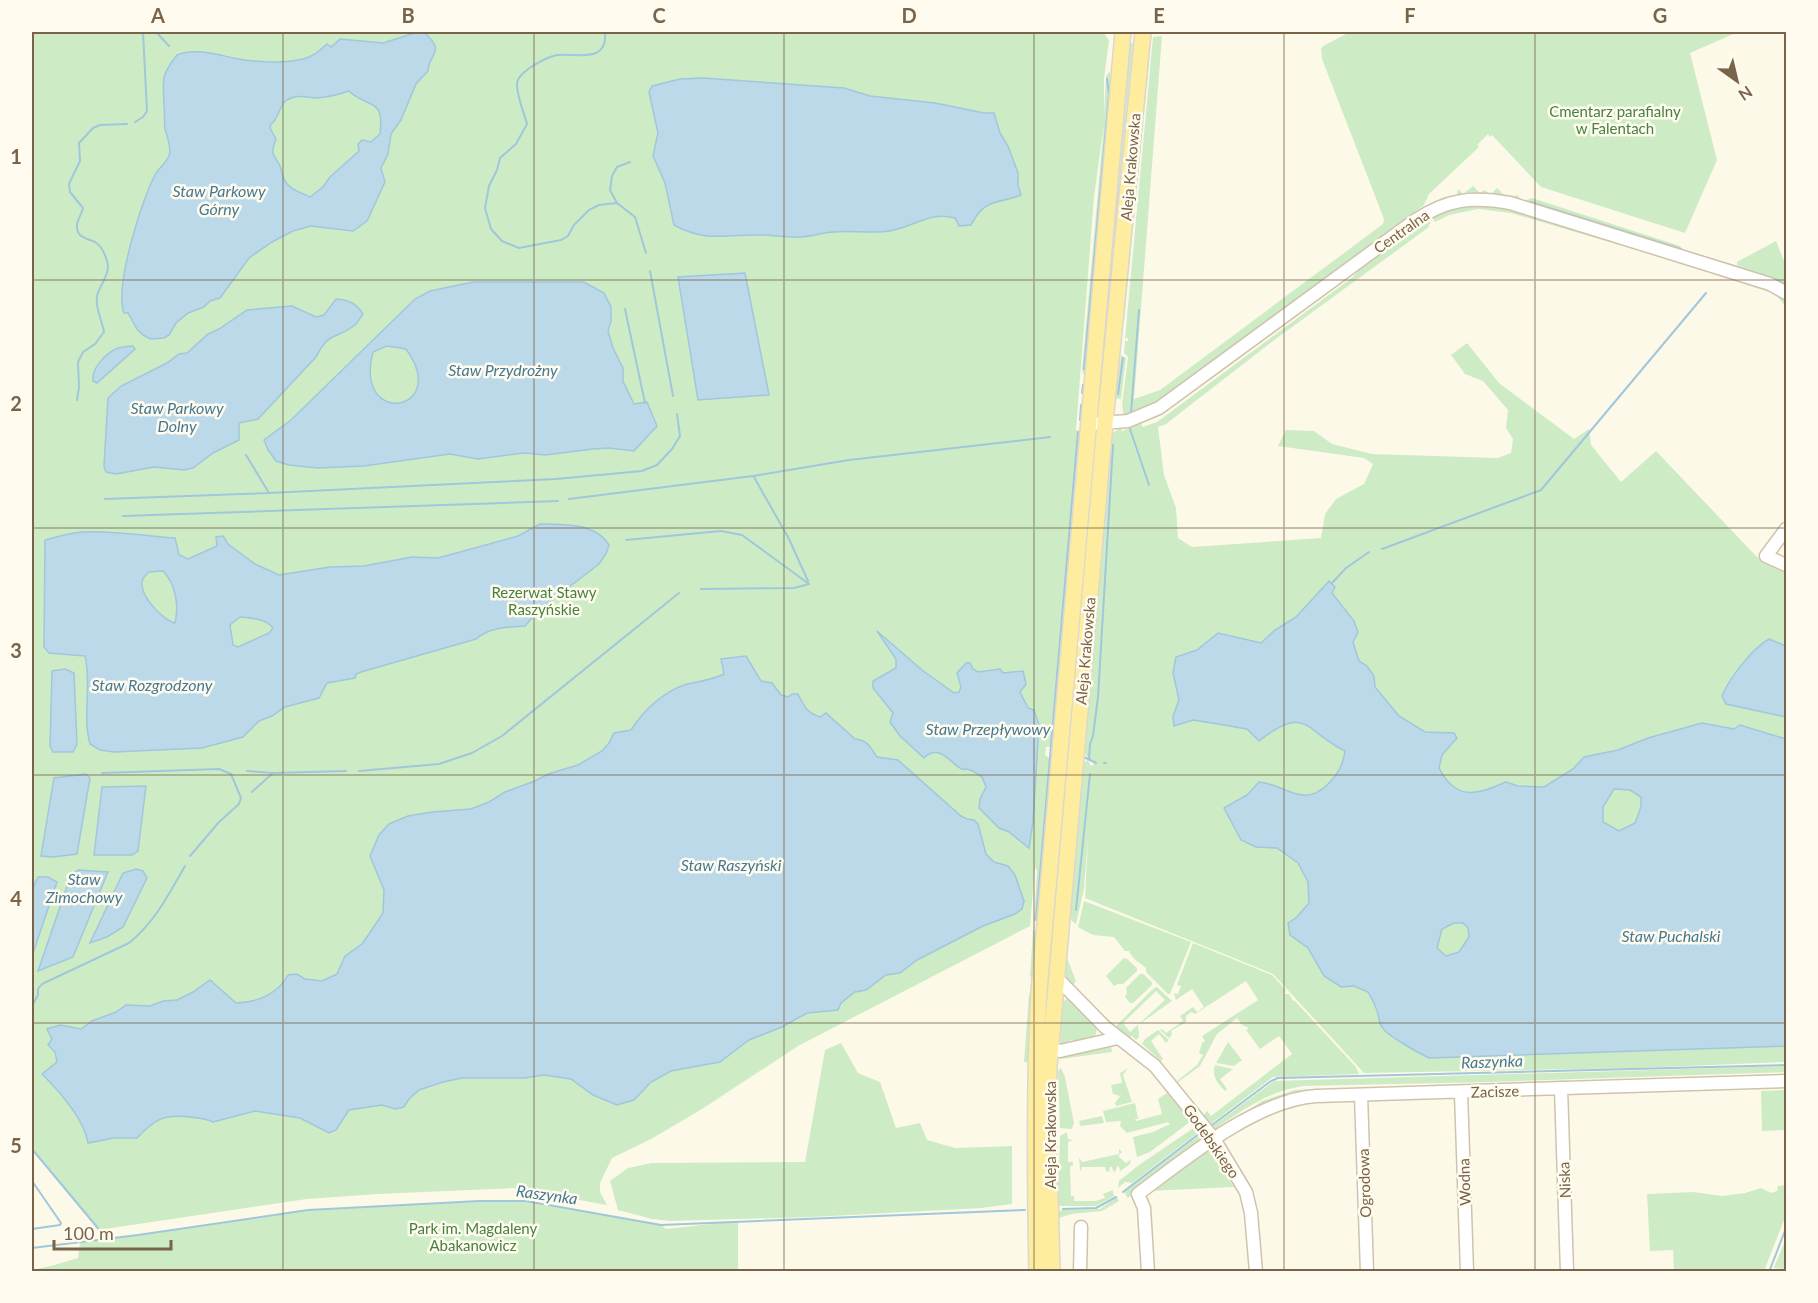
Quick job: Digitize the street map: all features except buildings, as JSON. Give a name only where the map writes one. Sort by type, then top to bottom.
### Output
[{"type":"main road","name":"Aleja Krakowska","points":[[1052,1272],[1048,1112],[1043,1046],[1044,923],[1123,32]]},
{"type":"main road","name":"Aleja Krakowska","points":[[1037,1272],[1034,1126],[1043,1046],[1056,977],[1105,423],[1143,32]]},
{"type":"street","name":"Centralna","points":[[1088,424],[1130,420],[1159,408],[1414,221],[1437,207],[1466,199],[1510,203],[1770,284],[1786,293]]},
{"type":"street","points":[[1786,529],[1766,556],[1786,565]]},
{"type":"street","name":"Godebskiego","points":[[1056,977],[1101,1024],[1155,1066],[1214,1139],[1246,1192],[1251,1213],[1256,1272]]},
{"type":"street","points":[[1092,1044],[1099,1036],[1101,1024]]},
{"type":"street","points":[[1043,1046],[1060,1051],[1118,1038]]},
{"type":"street","name":"Zacisze","points":[[1148,1272],[1144,1208],[1138,1194],[1214,1139],[1263,1111],[1287,1101],[1310,1096],[1786,1081]]},
{"type":"street","name":"Niska","points":[[1561,1088],[1567,1272]]},
{"type":"street","name":"Wodna","points":[[1461,1092],[1467,1272]]},
{"type":"street","name":"Ogrodowa","points":[[1361,1095],[1367,1272]]},
{"type":"street","points":[[1080,1272],[1081,1227]]},
{"type":"green space","name":"Rezerwat Stawy Raszyńskie","points":[[32,32],[1104,33],[1109,40],[1104,79],[1104,114],[1106,76],[1110,71],[1111,98],[1086,375],[1082,370],[1104,124],[1094,197],[1076,430],[1081,432],[1054,747],[1046,747],[1045,755],[1053,761],[1039,921],[1034,921],[1037,871],[1035,867],[1030,926],[798,1046],[702,1109],[651,1139],[612,1158],[600,1183],[600,1192],[607,1205],[513,1188],[378,1194],[307,1199],[98,1230],[32,1150]]},
{"type":"green space","points":[[1148,32],[1152,32],[1124,322],[1122,306]]},
{"type":"green space","name":"Cmentarz parafialny w Falentach","points":[[1350,32],[1738,32],[1690,53],[1717,160],[1685,233],[1541,187],[1492,135],[1490,137],[1488,134],[1477,145],[1479,147],[1429,194],[1424,205],[1163,400],[1124,417],[1122,405],[1128,357],[1124,353],[1125,341],[1128,341],[1128,338],[1125,338],[1153,37],[1162,36],[1134,399],[1160,390],[1383,224],[1384,219],[1322,59],[1323,46]]},
{"type":"green space","points":[[1129,42],[1133,44],[1101,397],[1097,397]]},
{"type":"green space","points":[[1473,186],[1480,193],[1484,190],[1491,194],[1497,188],[1510,198],[1517,195],[1523,201],[1532,198],[1680,246],[1682,249],[1680,251],[1457,195],[1458,189],[1463,194]]},
{"type":"green space","points":[[1474,205],[1501,207],[1768,289],[1785,299],[1786,307],[1775,294],[1697,268],[1511,213],[1478,209],[1449,215],[1435,222],[1432,217],[1455,208]]},
{"type":"green space","points":[[1428,219],[1431,224],[1428,225],[1429,227],[1277,338],[1166,424],[1158,427],[1164,475],[1176,508],[1178,538],[1192,547],[1321,538],[1325,514],[1336,499],[1364,484],[1373,464],[1364,458],[1278,446],[1286,430],[1314,431],[1332,444],[1372,454],[1498,458],[1511,453],[1513,439],[1506,428],[1508,410],[1483,381],[1465,374],[1451,355],[1467,343],[1499,383],[1574,439],[1589,429],[1591,445],[1621,482],[1656,451],[1757,557],[1786,564],[1786,1062],[1637,1068],[1364,1073],[1273,974],[1085,898],[1088,839],[1084,889],[1076,924],[1069,915],[1083,763],[1088,760],[1091,766],[1094,762],[1087,757],[1083,748],[1111,437],[1122,427],[1122,431],[1141,424],[1143,427],[1157,422]]},
{"type":"green space","points":[[1776,241],[1786,266],[1786,283],[1737,265],[1737,262]]},
{"type":"green space","points":[[1121,355],[1126,358],[1121,399],[1114,398]]},
{"type":"green space","points":[[1095,436],[1097,439],[1046,1029],[1044,1031],[1049,951]]},
{"type":"green space","points":[[1084,901],[1191,942],[1170,994],[1146,972],[1146,968],[1134,959],[1129,951],[1125,951],[1114,937],[1093,935],[1078,927]]},
{"type":"green space","points":[[1033,930],[1037,934],[1034,975],[1030,977]]},
{"type":"green space","points":[[1193,943],[1272,975],[1286,990],[1284,994],[1289,994],[1292,1000],[1356,1067],[1359,1074],[1273,1077],[1208,1126],[1202,1117],[1207,1111],[1211,1116],[1292,1054],[1279,1036],[1260,1049],[1246,1030],[1249,1028],[1242,1025],[1237,1018],[1217,1034],[1200,1066],[1177,1081],[1197,1065],[1203,1055],[1199,1053],[1205,1041],[1202,1036],[1258,1000],[1246,981],[1195,1014],[1191,1012],[1186,1016],[1186,1022],[1171,1031],[1172,1035],[1169,1038],[1160,1030],[1166,1033],[1183,1021],[1180,1016],[1193,1007],[1197,1012],[1204,1007],[1192,989],[1176,1000],[1174,993],[1178,994],[1181,986],[1177,985]]},
{"type":"green space","points":[[1067,958],[1076,981],[1072,986],[1065,978]]},
{"type":"green space","points":[[1124,958],[1137,968],[1137,971],[1123,984],[1114,986],[1106,976]]},
{"type":"green space","points":[[1140,974],[1152,982],[1152,985],[1133,1003],[1130,1003],[1125,997],[1126,988]]},
{"type":"green space","points":[[1157,987],[1172,1001],[1138,1025],[1139,1037],[1136,1040],[1132,1036],[1128,1038],[1114,1028]],"holes":[[[1156,991],[1165,1000],[1130,1032],[1123,1023]]]},
{"type":"green space","points":[[1029,994],[1032,997],[1030,1063],[1024,1062]]},
{"type":"green space","points":[[1070,999],[1097,1027],[1094,1037],[1074,1042],[1072,1040],[1063,1044],[1060,1042],[1063,1002]]},
{"type":"green space","points":[[1158,1030],[1169,1040],[1166,1043],[1159,1034],[1151,1041],[1163,1059],[1161,1061],[1142,1044]]},
{"type":"green space","points":[[1228,1042],[1242,1060],[1234,1066],[1216,1063]]},
{"type":"green space","points":[[841,1043],[858,1073],[880,1082],[896,1128],[920,1123],[927,1140],[955,1148],[1012,1146],[1012,1204],[981,1208],[812,1217],[670,1221],[618,1210],[610,1181],[628,1168],[652,1163],[805,1162],[825,1050]]},
{"type":"green space","points":[[1111,1045],[1112,1052],[1061,1059],[1060,1065],[1061,1056]]},
{"type":"green space","points":[[1215,1065],[1233,1069],[1220,1079],[1227,1089],[1225,1091],[1215,1076]]},
{"type":"green space","points":[[1786,1066],[1786,1072],[1303,1086],[1291,1088],[1259,1101],[1219,1126],[1221,1129],[1216,1132],[1210,1128],[1274,1081]]},
{"type":"green space","points":[[1061,1068],[1065,1077],[1074,1123],[1072,1129],[1060,1128],[1058,1071]]},
{"type":"green space","points":[[1128,1068],[1123,1075],[1132,1102],[1116,1106],[1115,1103],[1120,1096],[1113,1094],[1111,1085],[1122,1083],[1120,1073]]},
{"type":"green space","points":[[1489,1085],[1313,1093],[1233,1121],[1262,1101],[1295,1090]]},
{"type":"green space","points":[[1786,1090],[1786,1130],[1762,1131],[1761,1091]]},
{"type":"green space","points":[[1167,1093],[1191,1121],[1150,1152],[1137,1157],[1133,1137],[1153,1132],[1170,1124],[1168,1122],[1127,1133],[1120,1126],[1121,1121],[1106,1122],[1103,1111],[1135,1103],[1138,1119],[1135,1119],[1136,1121],[1162,1114],[1158,1099]]},
{"type":"green space","points":[[1102,1116],[1104,1123],[1080,1126],[1079,1121]]},
{"type":"green space","points":[[1195,1127],[1200,1131],[1132,1183],[1125,1182],[1118,1188],[1119,1181],[1139,1165]]},
{"type":"green space","points":[[1065,1133],[1068,1139],[1073,1140],[1068,1142],[1068,1162],[1073,1162],[1070,1167],[1071,1196],[1074,1196],[1074,1201],[1096,1201],[1105,1198],[1103,1194],[1113,1190],[1114,1196],[1096,1206],[1058,1206],[1060,1136]]},
{"type":"green space","points":[[1199,1135],[1204,1140],[1128,1198],[1124,1192]]},
{"type":"green space","points":[[1207,1148],[1234,1187],[1149,1191]]},
{"type":"green space","points":[[1119,1149],[1122,1152],[1118,1156],[1126,1163],[1131,1161],[1120,1171],[1119,1166],[1115,1172],[1112,1167],[1109,1172],[1105,1167],[1082,1167],[1080,1170],[1079,1158],[1082,1162],[1119,1154]]},
{"type":"green space","points":[[1786,1185],[1786,1215],[1764,1271],[1674,1271],[1673,1250],[1650,1251],[1647,1194],[1694,1192],[1722,1196],[1761,1188],[1771,1193],[1777,1191],[1778,1186]]},
{"type":"green space","points":[[1117,1197],[1119,1201],[1102,1211],[1071,1214],[1059,1218],[1058,1212],[1062,1210],[1100,1209]]},
{"type":"green space","name":"Park im. Magdaleny Abakanowicz","points":[[479,1201],[526,1201],[661,1225],[666,1229],[738,1221],[738,1269],[814,1269],[815,1271],[32,1271],[78,1258],[80,1243],[305,1210]]},
{"type":"green space","points":[[1786,1239],[1786,1269],[1774,1268],[1774,1267]]},
{"type":"water","name":"Staw Parkowy Górny","points":[[424,32],[436,49],[428,71],[416,84],[401,120],[391,134],[388,154],[381,168],[385,182],[367,221],[353,231],[311,226],[293,231],[249,258],[220,298],[188,313],[176,323],[169,335],[164,338],[150,339],[143,335],[128,313],[124,313],[123,284],[131,243],[143,203],[155,175],[170,153],[165,126],[163,84],[165,74],[177,55],[198,52],[250,61],[286,62],[310,57],[327,44],[331,47],[340,39],[383,43]],"holes":[[[349,91],[377,108],[381,122],[380,134],[371,142],[362,140],[358,144],[359,151],[310,197],[287,184],[274,156],[273,148],[276,139],[270,128],[282,105],[287,100],[298,96],[319,98]]]},
{"type":"water","points":[[703,78],[844,88],[870,96],[935,103],[994,113],[1000,133],[1008,146],[1018,173],[1021,195],[987,206],[976,216],[971,225],[959,226],[955,218],[946,216],[929,218],[889,231],[829,232],[801,237],[706,236],[686,231],[674,225],[665,183],[653,156],[658,133],[649,92],[652,86],[680,79]]},
{"type":"water","points":[[745,273],[769,395],[698,400],[678,277]]},
{"type":"water","name":"Staw Przydrożny","points":[[473,282],[584,282],[604,293],[611,307],[608,331],[623,368],[623,381],[634,404],[647,402],[657,426],[634,451],[609,448],[545,455],[524,453],[478,459],[450,454],[364,466],[318,468],[289,465],[276,461],[264,440],[291,420],[415,299],[430,291]],"holes":[[[387,346],[406,349],[417,370],[417,387],[410,398],[399,403],[387,402],[376,393],[371,377],[373,352]]]},
{"type":"water","name":"Staw Parkowy Dolny","points":[[336,299],[352,303],[363,314],[354,326],[325,343],[316,357],[258,419],[239,423],[239,440],[213,453],[193,468],[184,470],[154,467],[116,474],[106,472],[104,466],[108,398],[121,386],[167,363],[179,354],[187,353],[208,334],[247,310],[292,306],[316,317],[324,315]]},
{"type":"water","points":[[133,346],[135,349],[97,383],[93,381],[97,366],[109,353],[118,348]]},
{"type":"water","name":"Staw Rozgrodzony","points":[[540,524],[569,525],[596,532],[609,545],[599,564],[538,611],[525,626],[493,630],[476,639],[361,672],[356,674],[355,678],[327,683],[319,698],[285,707],[259,721],[243,737],[202,748],[114,752],[100,750],[90,744],[87,722],[88,677],[85,656],[49,653],[44,647],[45,540],[63,535],[105,532],[175,538],[179,555],[188,559],[217,546],[216,537],[223,536],[228,544],[255,564],[279,575],[330,567],[364,566],[412,557],[438,558],[518,536]],"holes":[[[163,571],[174,589],[177,610],[175,623],[164,617],[152,605],[142,585],[143,578],[149,572]],[[240,617],[263,621],[273,628],[269,633],[238,647],[233,645],[230,625]]]},
{"type":"water","name":"Staw Puchalski","points":[[1329,581],[1335,587],[1332,593],[1354,621],[1358,632],[1353,642],[1359,661],[1367,666],[1374,676],[1375,687],[1399,716],[1425,732],[1454,733],[1457,738],[1442,755],[1439,768],[1452,786],[1468,792],[1485,790],[1506,782],[1518,786],[1544,787],[1573,769],[1584,757],[1618,750],[1648,738],[1702,723],[1734,729],[1740,725],[1786,739],[1786,1046],[1429,1058],[1385,1031],[1368,992],[1354,986],[1341,987],[1324,976],[1308,948],[1290,935],[1288,923],[1297,917],[1309,903],[1308,882],[1298,863],[1277,848],[1256,847],[1241,840],[1224,808],[1247,795],[1259,782],[1295,794],[1311,795],[1328,784],[1337,773],[1345,751],[1305,724],[1296,722],[1275,730],[1259,741],[1247,729],[1193,720],[1174,726],[1173,716],[1179,700],[1173,673],[1176,657],[1197,650],[1218,633],[1261,643],[1275,630],[1296,617]],"holes":[[[1614,789],[1630,790],[1641,797],[1641,807],[1635,823],[1619,831],[1603,822],[1603,807]],[[1454,923],[1463,923],[1468,928],[1469,937],[1459,952],[1446,956],[1437,948],[1442,929]]]},
{"type":"water","name":"Staw Przepływowy","points":[[877,631],[922,670],[954,693],[959,692],[961,687],[957,673],[966,663],[970,663],[978,672],[1000,669],[1003,673],[1023,671],[1026,684],[1020,692],[1028,708],[1034,710],[1039,725],[1033,822],[1029,848],[1009,832],[999,828],[979,808],[980,799],[986,787],[982,777],[960,768],[938,753],[929,754],[924,758],[900,736],[890,722],[893,713],[873,688],[873,681],[896,668],[896,659]]},
{"type":"water","points":[[1769,639],[1786,646],[1786,717],[1726,704],[1722,696],[1742,664]]},
{"type":"water","name":"Staw Raszyński","points":[[746,656],[761,681],[772,683],[781,695],[788,697],[798,694],[809,711],[820,717],[826,713],[855,739],[866,742],[877,757],[898,760],[961,816],[974,820],[978,824],[986,854],[994,862],[1008,866],[1015,875],[1024,901],[1022,909],[917,960],[900,973],[886,975],[866,990],[855,992],[841,1003],[838,1010],[807,1013],[782,1027],[749,1040],[720,1062],[671,1071],[651,1082],[634,1100],[617,1105],[593,1095],[571,1079],[544,1075],[524,1078],[462,1078],[419,1090],[404,1107],[395,1109],[382,1105],[349,1110],[336,1130],[329,1133],[300,1118],[255,1111],[213,1122],[172,1116],[154,1123],[137,1138],[114,1138],[88,1143],[82,1124],[76,1115],[42,1074],[57,1062],[55,1052],[48,1045],[52,1039],[47,1029],[60,1025],[81,1029],[92,1021],[116,1012],[126,1005],[150,1006],[163,1001],[177,1000],[210,980],[236,1003],[266,996],[284,982],[288,975],[297,974],[305,979],[322,981],[337,974],[345,956],[362,944],[383,913],[384,890],[370,856],[379,835],[389,824],[408,816],[471,809],[548,774],[578,765],[602,751],[614,733],[631,730],[648,709],[670,691],[724,674],[721,659]]},
{"type":"water","points":[[65,669],[74,673],[77,744],[73,752],[53,752],[50,746],[52,671]]},
{"type":"water","name":"Staw Zimochowy","points":[[86,774],[90,778],[77,854],[41,856],[54,778]]},
{"type":"water","name":"Staw Zimochowy","points":[[146,786],[138,851],[132,855],[94,855],[102,787]]},
{"type":"water","name":"Staw Zimochowy","points":[[136,869],[143,871],[147,878],[123,927],[107,937],[90,943],[123,873]]},
{"type":"water","name":"Staw Zimochowy","points":[[78,870],[108,872],[73,957],[38,971],[71,875]]},
{"type":"water","name":"Staw Zimochowy","points":[[38,877],[48,877],[57,882],[32,956],[32,890]]},
{"type":"waterway","points":[[135,122],[147,111],[143,32]]},
{"type":"waterway","points":[[156,32],[169,46]]},
{"type":"waterway","points":[[605,32],[605,42],[602,49],[596,53],[553,56],[531,67],[519,78],[518,92],[527,124],[516,144],[500,158],[489,186],[485,208],[491,229],[502,241],[519,248],[561,240],[568,236],[574,225],[589,210],[599,205],[617,203]]},
{"type":"waterway","points":[[1084,369],[1109,94],[1107,79]]},
{"type":"waterway","points":[[77,400],[78,362],[83,352],[95,344],[104,332],[97,296],[108,266],[100,246],[78,233],[77,223],[83,208],[70,192],[69,184],[80,161],[79,143],[93,128],[100,125],[127,124]]},
{"type":"waterway","points":[[630,162],[617,167],[612,176],[610,190],[617,203],[635,217],[646,253]]},
{"type":"waterway","points":[[1530,202],[1681,249]]},
{"type":"waterway","points":[[1128,264],[1129,252]]},
{"type":"waterway","points":[[1688,252],[1750,271]]},
{"type":"waterway","points":[[650,271],[673,396]]},
{"type":"waterway","points":[[1754,273],[1765,276]]},
{"type":"waterway","points":[[1774,279],[1785,284]]},
{"type":"waterway","points":[[1382,549],[1541,490],[1706,293]]},
{"type":"waterway","points":[[625,309],[645,403]]},
{"type":"waterway","points":[[1131,413],[1139,310]]},
{"type":"waterway","points":[[1118,394],[1123,358]]},
{"type":"waterway","points":[[1082,393],[1083,385]]},
{"type":"waterway","points":[[1080,420],[1081,405]]},
{"type":"waterway","points":[[269,493],[556,479],[642,471],[657,465],[672,449],[680,436],[677,414]]},
{"type":"waterway","points":[[1130,429],[1149,485]]},
{"type":"waterway","points":[[1036,920],[1078,432]]},
{"type":"waterway","points":[[569,499],[753,476],[849,460],[1050,437]]},
{"type":"waterway","points":[[1089,760],[1098,697],[1113,445]]},
{"type":"waterway","points":[[105,499],[269,493],[246,455]]},
{"type":"waterway","points":[[754,477],[789,539],[808,581]]},
{"type":"waterway","points":[[123,516],[558,501]]},
{"type":"waterway","points":[[626,540],[721,531],[742,535],[809,584]]},
{"type":"waterway","points":[[1332,583],[1346,568],[1369,552]]},
{"type":"waterway","points":[[701,589],[794,588],[809,584]]},
{"type":"waterway","points":[[359,771],[439,764],[472,753],[502,736],[679,593]]},
{"type":"waterway","points":[[1084,757],[1096,763]]},
{"type":"waterway","points":[[102,773],[219,769],[231,774],[241,798],[239,804],[219,822],[190,856]]},
{"type":"waterway","points":[[247,771],[273,773]]},
{"type":"waterway","points":[[252,792],[273,773],[346,771]]},
{"type":"waterway","points":[[1076,910],[1090,774]]},
{"type":"waterway","points":[[32,1006],[42,984],[129,943],[138,935],[161,907],[185,866]]},
{"type":"waterway","name":"Raszynka","points":[[1212,1125],[1278,1078],[1786,1065]]},
{"type":"waterway","name":"Raszynka","points":[[1123,1192],[1200,1133]]},
{"type":"waterway","points":[[32,1149],[107,1239]]},
{"type":"waterway","points":[[32,1181],[61,1223],[32,1229]]},
{"type":"waterway","name":"Raszynka","points":[[1063,1209],[1096,1208],[1116,1197]]},
{"type":"waterway","name":"Raszynka","points":[[32,1248],[308,1210],[479,1201],[526,1201],[661,1225],[1025,1210]]},
{"type":"waterway","points":[[1769,1272],[1786,1228]]}]
